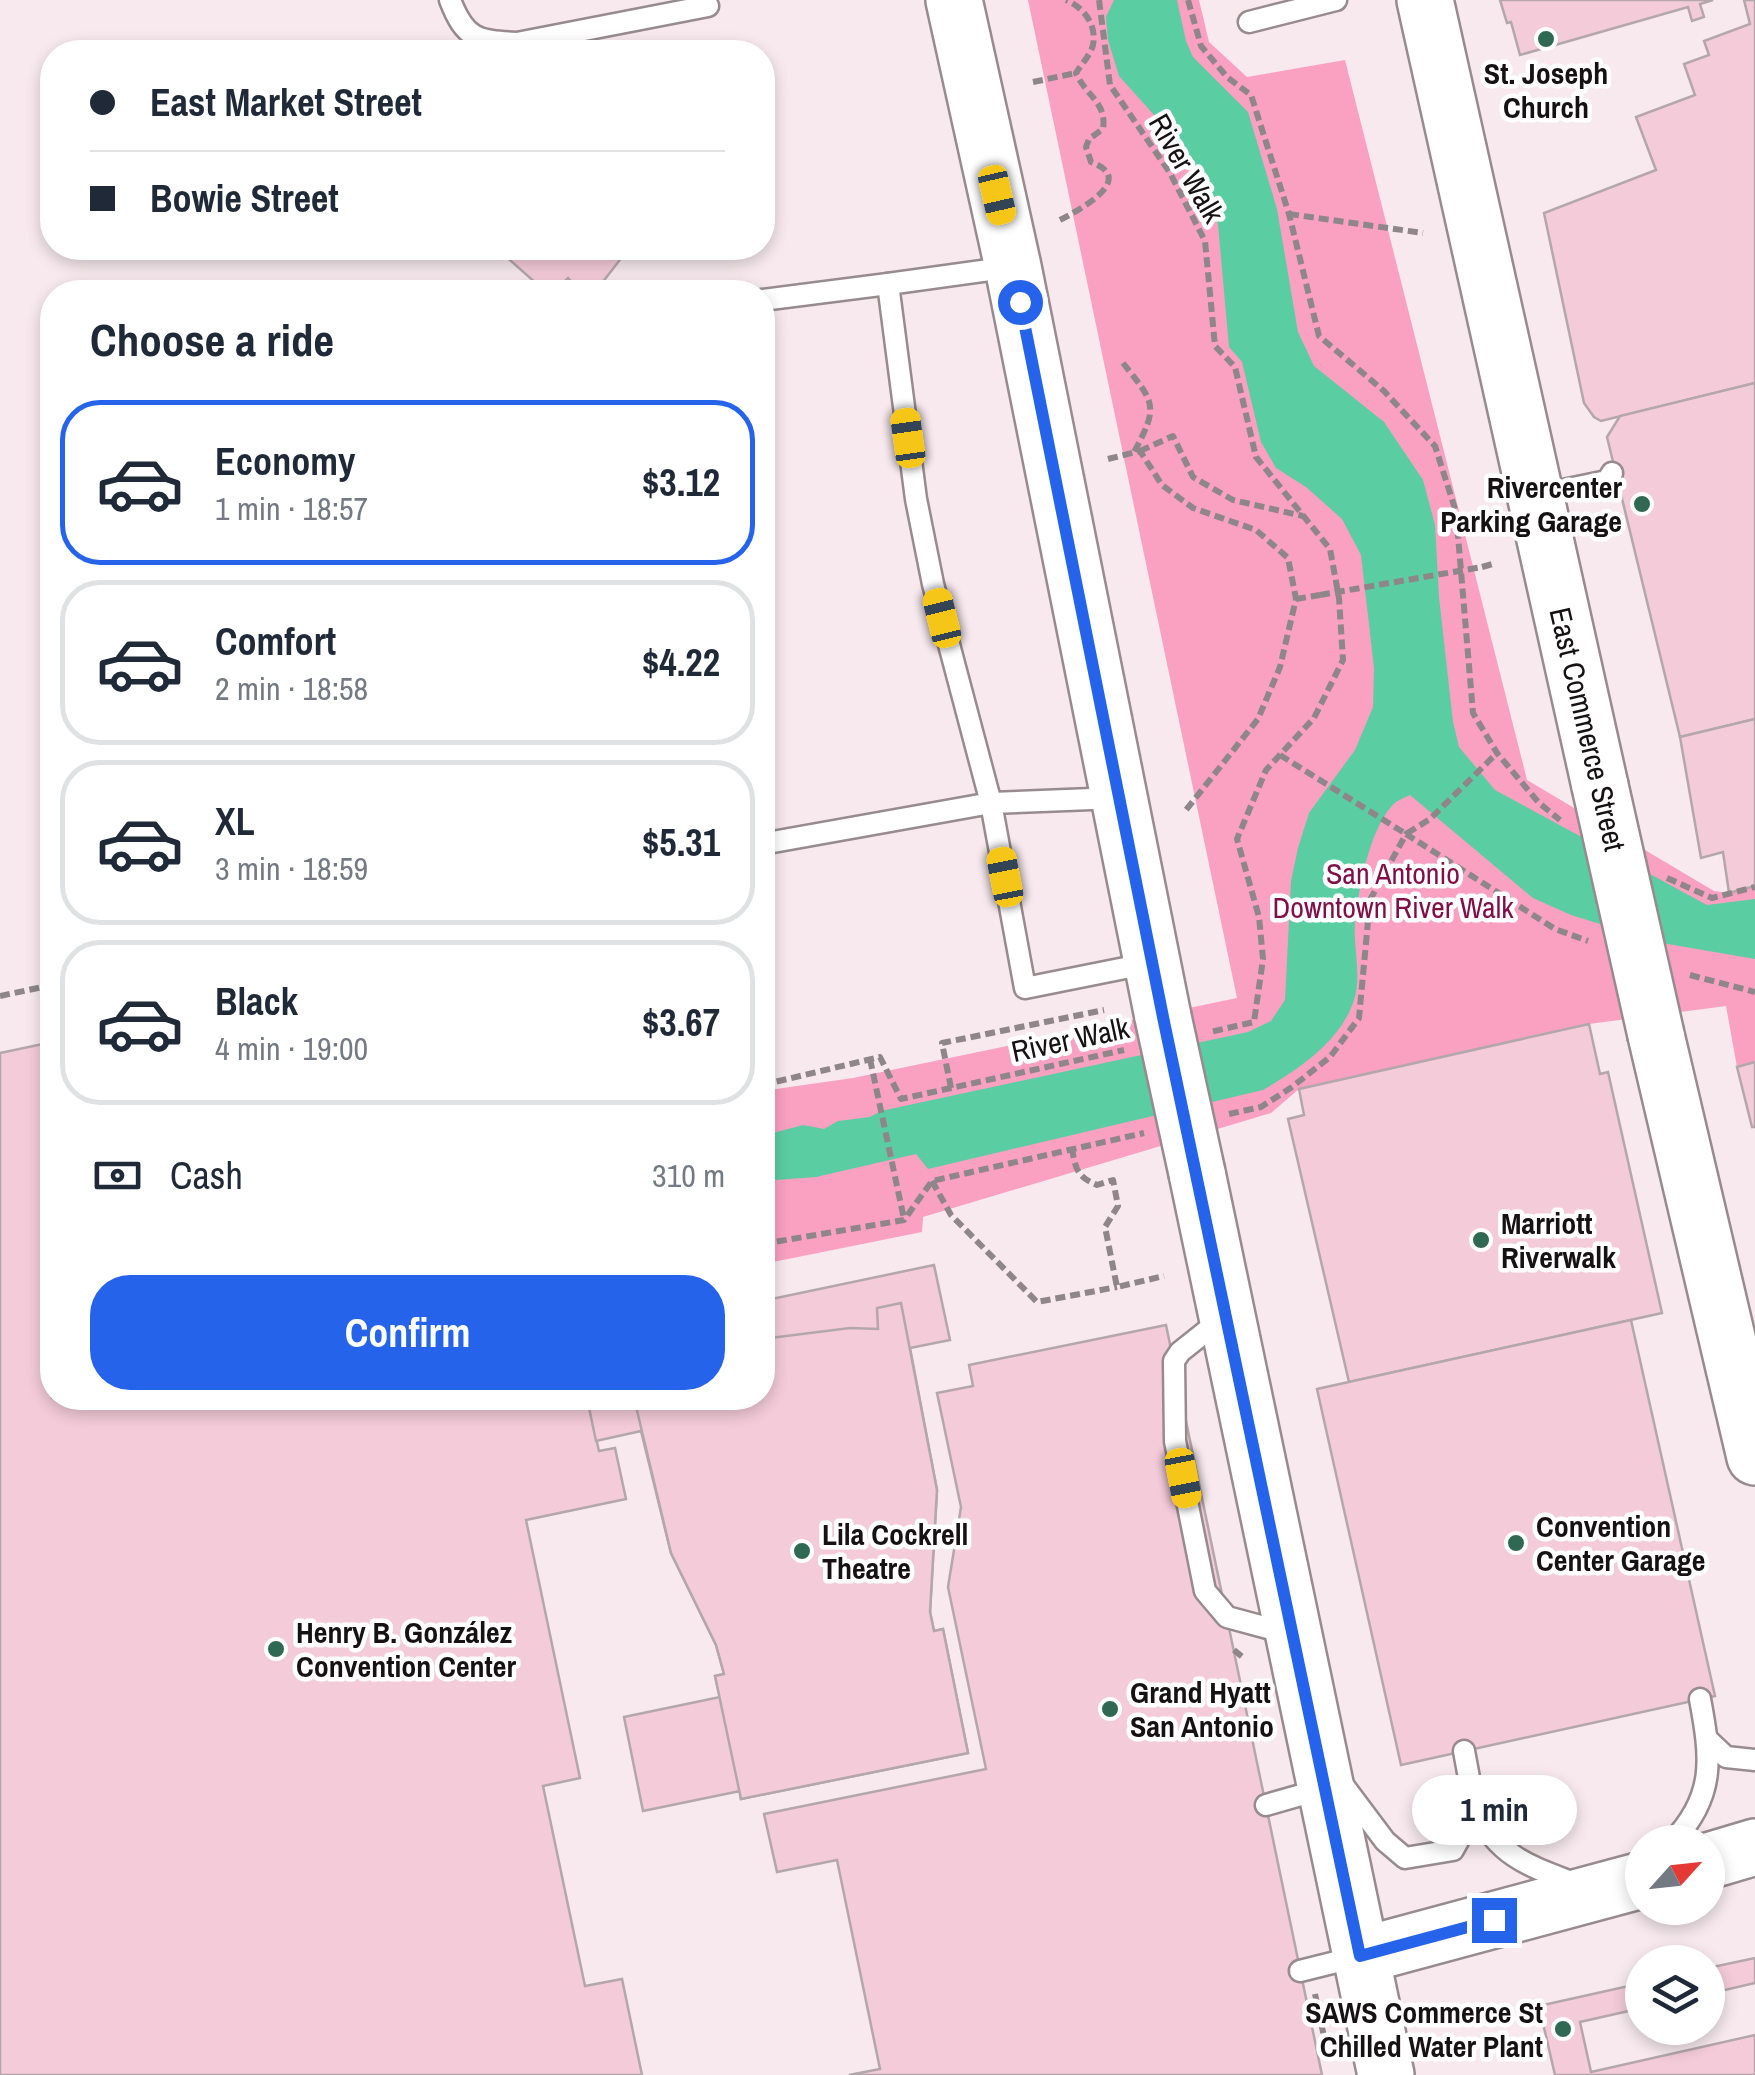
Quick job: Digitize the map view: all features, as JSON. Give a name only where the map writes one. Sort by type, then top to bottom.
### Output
[{"type":"main road","points":[[954,0],[1013,267],[1152,963],[1386,2075]]},
{"type":"main road","name":"East Commerce Street","points":[[1425,0],[1535,496],[1582,804],[1656,1035],[1755,1457]]},
{"type":"main road","points":[[1725,1856],[1755,1847]]},
{"type":"main road","points":[[1360,1956],[1625,1883]]},
{"type":"lane","points":[[450,0],[459,23],[482,40]]},
{"type":"lane","points":[[1248,22],[1336,0]]},
{"type":"lane","points":[[532,40],[708,6]]},
{"type":"lane","points":[[775,298],[1013,267]]},
{"type":"lane","points":[[888,284],[920,516],[942,618],[991,803],[1026,988],[1152,963]]},
{"type":"lane","points":[[1535,496],[1607,481],[1612,473]]},
{"type":"lane","points":[[775,842],[991,803],[1119,798]]},
{"type":"lane","points":[[1226,1316],[1174,1361],[1175,1441],[1202,1572],[1206,1590],[1226,1617],[1292,1634]]},
{"type":"lane","points":[[1685,1825],[1701,1804],[1709,1758],[1700,1699]]},
{"type":"lane","points":[[1707,1739],[1726,1758],[1755,1760]]},
{"type":"lane","points":[[1464,1752],[1475,1810],[1486,1831],[1518,1862],[1625,1881]]},
{"type":"lane","points":[[1266,1806],[1319,1768],[1405,1858],[1453,1850],[1475,1810]]},
{"type":"lane","points":[[1300,1970],[1360,1956]]},
{"type":"path","points":[[1033,82],[1076,73],[1093,46],[1088,16],[1078,5],[1066,0]]},
{"type":"path","name":"River Walk","points":[[870,1059],[880,1057],[901,1099],[1167,1033],[1254,1022],[1263,959],[1259,917],[1236,839],[1266,770],[1314,718],[1343,660],[1339,598],[1330,549],[1256,458],[1235,367],[1215,346],[1205,241],[1170,173],[1110,85],[1099,0]]},
{"type":"path","points":[[1188,0],[1201,46],[1227,76],[1252,95],[1289,214],[1318,336],[1384,391],[1435,446],[1456,512],[1472,713],[1497,753],[1539,803],[1582,804]]},
{"type":"path","points":[[1060,220],[1094,202],[1108,184],[1108,174],[1103,166],[1091,162],[1086,148],[1089,139],[1102,129],[1105,114],[1100,102],[1082,88],[1076,73]]},
{"type":"path","points":[[1289,214],[1423,233]]},
{"type":"path","points":[[1123,363],[1148,394],[1152,418],[1137,451]]},
{"type":"path","points":[[1108,459],[1173,436],[1193,476],[1233,500],[1303,516]]},
{"type":"path","points":[[1137,451],[1162,485],[1193,508],[1256,530],[1288,558],[1296,599],[1280,667],[1258,719],[1186,810]]},
{"type":"path","points":[[1296,599],[1496,563]]},
{"type":"path","points":[[1224,1115],[1261,1107],[1330,1057],[1359,1018],[1370,900],[1406,834],[1430,819],[1497,753]]},
{"type":"path","points":[[1280,754],[1556,929],[1590,942]]},
{"type":"path","points":[[1662,875],[1712,898],[1755,887]]},
{"type":"path","points":[[1679,972],[1755,992]]},
{"type":"path","points":[[0,996],[40,988]]},
{"type":"path","points":[[951,1088],[942,1043],[1104,1010]]},
{"type":"path","points":[[775,1082],[870,1059],[904,1220]]},
{"type":"path","points":[[775,1242],[904,1220],[932,1182],[1148,1132]]},
{"type":"path","points":[[1072,1148],[1080,1177],[1097,1185],[1113,1180],[1118,1206],[1105,1227],[1118,1287]]},
{"type":"path","points":[[932,1182],[951,1215],[1037,1302],[1164,1276]]},
{"type":"path","points":[[1314,1993],[1326,2046]]},
{"type":"green space","name":"San Antonio Downtown River Walk","points":[[1028,0],[1199,0],[1209,42],[1247,77],[1345,60],[1527,780],[1714,891],[1729,893],[1755,886],[1755,1062],[1737,1067],[1726,1006],[1589,1024],[1299,1089],[1271,1113],[923,1217],[922,1232],[775,1262],[775,1089],[853,1078],[1237,998]]},
{"type":"shaded area","points":[[1114,0],[1177,0],[1193,57],[1248,112],[1277,209],[1298,332],[1314,366],[1384,422],[1423,480],[1435,525],[1439,597],[1459,747],[1495,790],[1707,905],[1755,899],[1755,959],[1662,943],[1571,915],[1533,898],[1410,795],[1395,803],[1383,818],[1366,862],[1355,923],[1356,991],[1348,1015],[1317,1052],[1263,1090],[928,1169],[916,1154],[816,1177],[775,1180],[775,1133],[803,1125],[824,1129],[838,1121],[870,1117],[881,1111],[1248,1032],[1271,1021],[1285,1000],[1291,881],[1309,813],[1355,750],[1373,707],[1374,668],[1361,555],[1342,519],[1306,487],[1276,468],[1261,442],[1242,362],[1229,347],[1218,224],[1186,159],[1119,76],[1106,17]]},
{"type":"building","name":"St. Joseph Church","points":[[1500,0],[1713,0],[1700,4],[1704,17],[1692,21],[1688,7],[1520,55]]},
{"type":"building","points":[[1744,0],[1755,0],[1755,383],[1601,421],[1584,403],[1544,213],[1656,170],[1636,117],[1695,95],[1684,64],[1709,55],[1704,41],[1750,24]]},
{"type":"building","points":[[510,260],[620,260],[604,280],[532,280]]},
{"type":"building","points":[[1755,383],[1755,719],[1680,737],[1607,437],[1620,416]]},
{"type":"building","points":[[1755,719],[1755,886],[1729,893],[1723,852],[1701,858],[1680,737]]},
{"type":"building","name":"Marriott Riverwalk","points":[[1589,1024],[1600,1074],[1608,1072],[1662,1313],[1349,1382],[1288,1119],[1304,1115],[1299,1089]]},
{"type":"building","name":"Henry B. González Convention Center","points":[[40,1045],[40,1410],[590,1410],[599,1451],[615,1448],[626,1499],[526,1520],[580,1778],[543,1786],[585,1986],[622,1979],[642,2075],[0,2075],[0,1053]]},
{"type":"building","points":[[1755,1062],[1755,1127],[1752,1127],[1737,1067]]},
{"type":"building","name":"Lila Cockrell Theatre","points":[[934,1265],[950,1340],[910,1348],[937,1490],[930,1612],[934,1631],[943,1629],[968,1753],[741,1799],[740,1791],[643,1811],[624,1717],[720,1697],[715,1676],[724,1674],[716,1645],[671,1553],[641,1431],[596,1441],[590,1410],[775,1410],[775,1298]]},
{"type":"building","name":"Lila Cockrell Theatre","points":[[901,1303],[937,1490],[930,1612],[934,1631],[943,1629],[968,1753],[741,1799],[715,1676],[724,1674],[716,1645],[671,1553],[637,1410],[775,1410],[775,1337],[850,1328],[878,1329],[877,1308]]},
{"type":"building","name":"Convention Center Garage","points":[[1631,1320],[1715,1696],[1401,1765],[1317,1389]]},
{"type":"building","name":"Grand Hyatt San Antonio","points":[[1166,1325],[1322,2075],[849,2075],[880,2069],[837,1860],[777,1872],[764,1814],[986,1769],[948,1587],[961,1507],[937,1393],[973,1386],[969,1365]]},
{"type":"building","points":[[1755,1958],[1755,1983],[1725,1990],[1725,1964]]},
{"type":"building","name":"SAWS Commerce St Chilled Water Plant","points":[[1625,1987],[1625,2012],[1580,2022],[1591,2072],[1725,2045],[1725,2042],[1755,2035],[1755,2075],[1555,2075],[1539,2006]]},
{"type":"place","name":"St. Joseph Church","points":[[1546,39]]},
{"type":"place","name":"Rivercenter Parking Garage","points":[[1642,504]]},
{"type":"place","name":"Marriott Riverwalk","points":[[1481,1240]]},
{"type":"place","name":"Convention Center Garage","points":[[1516,1543]]},
{"type":"place","name":"Lila Cockrell Theatre","points":[[802,1551]]},
{"type":"place","name":"Henry B. González Convention Center","points":[[276,1649]]},
{"type":"place","name":"Grand Hyatt San Antonio","points":[[1110,1709]]},
{"type":"place","name":"SAWS Commerce St Chilled Water Plant","points":[[1563,2029]]},
{"type":"route","points":[[1020,302],[1163,1017],[1360,1956],[1494,1920]]}]
